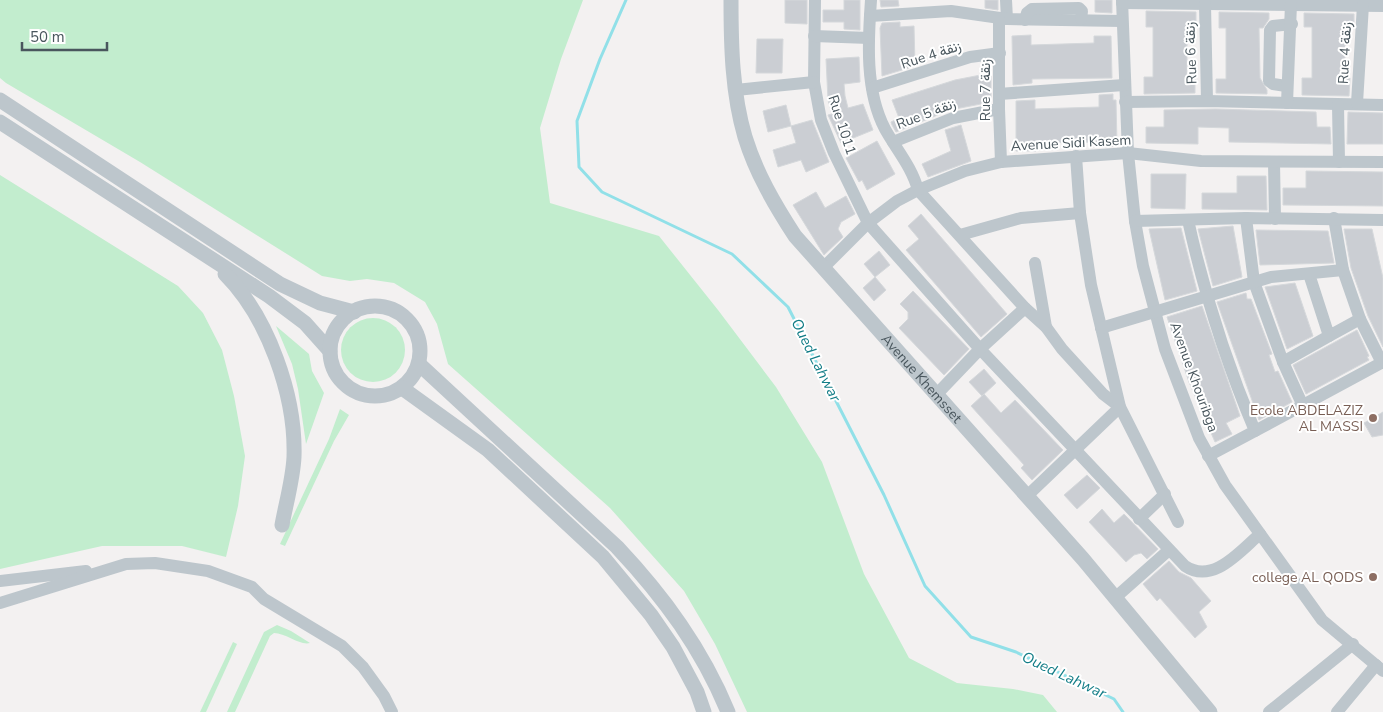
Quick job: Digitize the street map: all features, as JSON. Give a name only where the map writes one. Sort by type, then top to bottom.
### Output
[{"type":"street","name":"Avenue Khemsset","points":[[730,0],[732,56],[745,137],[769,194],[795,236],[1116,598],[1210,712]]},
{"type":"street","name":"Rue 1011","points":[[815,0],[814,82],[827,136],[868,224],[980,349],[1139,520],[1191,571],[1208,572],[1223,565],[1260,534]]},
{"type":"street","points":[[871,0],[869,38],[872,88],[882,123],[915,178],[918,190],[1025,308],[1046,327],[1062,349],[1099,389],[1120,407]]},
{"type":"street","name":"Rue 7 زنقة","points":[[1001,162],[998,109],[1000,53],[1006,0]]},
{"type":"street","points":[[1122,2],[1205,4],[1236,2],[1327,3],[1383,6]]},
{"type":"street","name":"Avenue Khouribga","points":[[1122,2],[1124,86],[1135,221],[1143,266],[1165,349],[1208,456],[1225,485],[1322,620],[1380,668]]},
{"type":"street","name":"Rue 6 زنقة","points":[[1205,4],[1207,101]]},
{"type":"street","points":[[1287,103],[1286,86],[1292,24],[1291,4]]},
{"type":"street","name":"Rue 4 زنقة","points":[[1357,103],[1363,5]]},
{"type":"street","points":[[870,16],[946,11],[1025,20],[1082,19],[1122,21]]},
{"type":"street","points":[[1286,86],[1273,84],[1269,80],[1270,30],[1273,26],[1292,24]]},
{"type":"street","points":[[814,36],[869,38]]},
{"type":"street","name":"Rue 4 زنقة","points":[[872,88],[970,57],[1000,53]]},
{"type":"street","points":[[736,90],[814,82]]},
{"type":"street","points":[[999,94],[1124,86]]},
{"type":"street","points":[[0,100],[280,284],[320,303],[354,312]]},
{"type":"street","points":[[1125,102],[1207,101],[1262,104],[1338,105],[1357,103],[1383,105]]},
{"type":"street","points":[[1338,105],[1339,162]]},
{"type":"street","name":"Rue 5 زنقة","points":[[893,142],[952,118],[998,109]]},
{"type":"street","points":[[0,122],[295,315],[330,352]]},
{"type":"street","name":"Avenue Sidi Kasem","points":[[823,268],[868,224],[897,202],[918,190],[965,171],[1001,162],[1128,153],[1201,162],[1383,162]]},
{"type":"street","points":[[1076,156],[1080,213],[1091,285],[1120,407],[1178,522]]},
{"type":"street","points":[[1274,162],[1276,219]]},
{"type":"street","points":[[960,235],[1020,218],[1080,213]]},
{"type":"street","points":[[1135,221],[1246,218],[1383,220]]},
{"type":"street","points":[[1246,218],[1254,282],[1283,362],[1303,406]]},
{"type":"street","points":[[1208,456],[1382,363],[1360,319],[1343,270],[1334,218]]},
{"type":"street","points":[[1188,220],[1207,298],[1229,367],[1255,431]]},
{"type":"street","points":[[208,257],[233,283],[258,319],[290,400],[294,458],[282,525]]},
{"type":"street","points":[[1035,264],[1046,327]]},
{"type":"street","points":[[1101,328],[1286,274],[1309,274],[1343,270]]},
{"type":"street","points":[[1309,274],[1329,336]]},
{"type":"street","points":[[375,306],[390,308],[403,315],[413,325],[419,338],[421,353],[419,364],[413,376],[402,388],[383,396],[369,396],[351,390],[336,374],[330,352],[335,330],[341,322],[354,312],[375,306]]},
{"type":"street","points":[[936,395],[980,349],[1025,308]]},
{"type":"street","points":[[1283,362],[1360,319]]},
{"type":"street","points":[[419,364],[618,547],[642,573],[667,603],[690,637],[716,682],[728,712]]},
{"type":"street","points":[[402,388],[488,450],[602,557],[650,615],[673,647],[697,692],[704,712]]},
{"type":"street","points":[[1027,496],[1120,407]]},
{"type":"street","points":[[1139,520],[1165,494]]},
{"type":"street","points":[[1116,598],[1169,550]]},
{"type":"street","points":[[0,603],[109,569],[140,562],[208,571],[252,586],[264,600],[342,646],[363,667],[384,696],[392,712]]},
{"type":"street","points":[[0,581],[54,573],[109,569]]},
{"type":"street","points":[[1269,712],[1353,644]]},
{"type":"street","points":[[1337,712],[1380,668]]},
{"type":"green space","points":[[0,0],[583,0],[561,59],[540,128],[550,203],[659,236],[718,310],[776,387],[822,462],[864,574],[909,658],[957,683],[1013,689],[1043,695],[1057,712],[747,712],[715,644],[684,591],[610,508],[448,364],[437,324],[425,302],[394,283],[367,279],[350,281],[322,276],[140,162],[6,83],[0,78]]},
{"type":"green space","points":[[0,175],[178,286],[203,313],[222,350],[234,396],[245,456],[238,506],[226,557],[182,546],[102,546],[0,569]]},
{"type":"green space","points":[[367,318],[379,318],[396,327],[403,338],[405,350],[403,362],[396,373],[379,382],[367,382],[355,377],[346,368],[341,356],[341,344],[346,332],[355,323]]},
{"type":"green space","points":[[276,326],[309,354],[312,371],[324,393],[306,444],[298,389],[292,364]]},
{"type":"green space","points":[[340,409],[349,415],[334,441],[285,546],[280,544],[329,439]]},
{"type":"green space","points":[[277,625],[310,643],[302,643],[274,633],[270,636],[235,712],[227,712],[264,632]]},
{"type":"green space","points":[[233,642],[237,644],[206,712],[200,712]]},
{"type":"building","points":[[785,0],[807,0],[807,24],[785,23]]},
{"type":"building","points":[[844,0],[860,0],[860,30],[844,29],[844,22],[823,22],[823,10],[844,10]]},
{"type":"building","points":[[880,0],[898,0],[899,6],[881,7]]},
{"type":"building","points":[[985,0],[998,0],[998,10],[985,8]]},
{"type":"building","points":[[1095,0],[1112,0],[1112,13],[1095,12]]},
{"type":"building","points":[[1146,11],[1196,12],[1196,26],[1187,26],[1187,77],[1195,77],[1195,93],[1144,94],[1144,77],[1153,77],[1153,27],[1146,27]]},
{"type":"building","points":[[1219,12],[1269,13],[1269,19],[1263,28],[1259,28],[1260,78],[1267,90],[1267,94],[1216,93],[1216,79],[1226,79],[1226,28],[1219,28]]},
{"type":"building","points":[[1304,13],[1354,14],[1354,27],[1345,27],[1345,78],[1350,78],[1349,96],[1302,95],[1302,78],[1312,78],[1312,27],[1304,27]]},
{"type":"building","points":[[900,22],[900,27],[914,26],[915,66],[882,76],[880,28],[882,23]]},
{"type":"building","points":[[1031,35],[1031,45],[1094,43],[1094,36],[1111,36],[1112,78],[1032,79],[1032,83],[1013,85],[1012,36]]},
{"type":"building","points":[[757,39],[783,39],[782,73],[756,73]]},
{"type":"building","points":[[859,57],[860,82],[844,84],[845,96],[848,108],[863,104],[873,130],[841,143],[828,115],[832,114],[828,100],[826,59]]},
{"type":"building","points":[[991,73],[991,102],[950,110],[896,132],[891,122],[899,118],[892,100],[955,80]]},
{"type":"building","points":[[1113,94],[1113,100],[1116,100],[1117,146],[1100,147],[1100,142],[1036,143],[1036,151],[1016,151],[1016,101],[1035,100],[1035,109],[1099,107],[1099,95]]},
{"type":"building","points":[[786,105],[791,126],[768,132],[763,111]]},
{"type":"building","points":[[1216,109],[1316,112],[1317,127],[1330,127],[1331,144],[1229,142],[1229,128],[1198,127],[1198,144],[1146,143],[1146,127],[1164,127],[1164,110]]},
{"type":"building","points":[[1348,112],[1383,113],[1383,144],[1347,144]]},
{"type":"building","points":[[812,120],[829,162],[806,172],[801,160],[778,167],[773,150],[796,143],[791,126]]},
{"type":"building","points":[[961,125],[971,161],[928,177],[922,164],[951,151],[945,130]]},
{"type":"building","points":[[877,141],[895,174],[867,190],[862,180],[859,182],[846,158]]},
{"type":"building","points":[[1306,171],[1383,172],[1383,206],[1283,205],[1283,188],[1306,188]]},
{"type":"building","points":[[1151,174],[1186,174],[1185,209],[1151,208]]},
{"type":"building","points":[[1237,176],[1266,176],[1267,210],[1202,209],[1202,193],[1237,193]]},
{"type":"building","points":[[816,192],[825,208],[846,196],[855,214],[841,222],[838,229],[843,237],[824,255],[793,205]]},
{"type":"building","points":[[921,214],[1007,314],[981,337],[906,250],[919,239],[908,226]]},
{"type":"building","points":[[1233,226],[1242,277],[1213,286],[1198,229]]},
{"type":"building","points":[[1181,228],[1197,291],[1165,300],[1149,229]]},
{"type":"building","points":[[1344,229],[1372,229],[1383,278],[1383,347],[1368,316],[1351,268]]},
{"type":"building","points":[[1256,230],[1328,231],[1334,263],[1260,265]]},
{"type":"building","points":[[879,251],[890,265],[875,277],[864,264]]},
{"type":"building","points":[[875,277],[886,290],[874,301],[863,288]]},
{"type":"building","points":[[1295,283],[1313,336],[1287,349],[1265,287]]},
{"type":"building","points":[[913,291],[969,349],[944,375],[899,328],[908,319],[908,312],[900,304]]},
{"type":"building","points":[[1246,293],[1247,299],[1251,299],[1272,354],[1269,355],[1275,372],[1278,371],[1292,402],[1259,420],[1217,302]]},
{"type":"building","points":[[1202,306],[1240,416],[1226,423],[1232,434],[1215,442],[1189,382],[1167,317]]},
{"type":"building","points":[[1357,330],[1369,360],[1306,394],[1293,365]]},
{"type":"building","points":[[984,369],[996,383],[982,396],[969,382]]},
{"type":"building","points":[[984,394],[1001,413],[1015,400],[1063,450],[1032,480],[1021,468],[1024,465],[971,406]]},
{"type":"building","points":[[1383,412],[1383,435],[1372,437],[1364,423]]},
{"type":"building","points":[[1087,475],[1100,488],[1077,509],[1064,495]]},
{"type":"building","points":[[1102,509],[1114,523],[1124,514],[1158,549],[1147,559],[1141,553],[1134,555],[1126,562],[1089,522]]},
{"type":"building","points":[[1169,561],[1179,572],[1191,578],[1211,601],[1199,612],[1207,627],[1195,638],[1160,598],[1157,601],[1143,584]]},
{"type":"waterway","name":"Oued Lahwar","points":[[626,0],[600,59],[577,121],[579,167],[602,192],[732,254],[788,307],[884,495],[925,586],[971,637],[1016,652],[1114,699],[1123,712]]},
{"type":"place","name":"Ecole ABDELAZIZ AL MASSI","points":[[1373,418]]},
{"type":"place","name":"college AL QODS","points":[[1373,577]]}]
